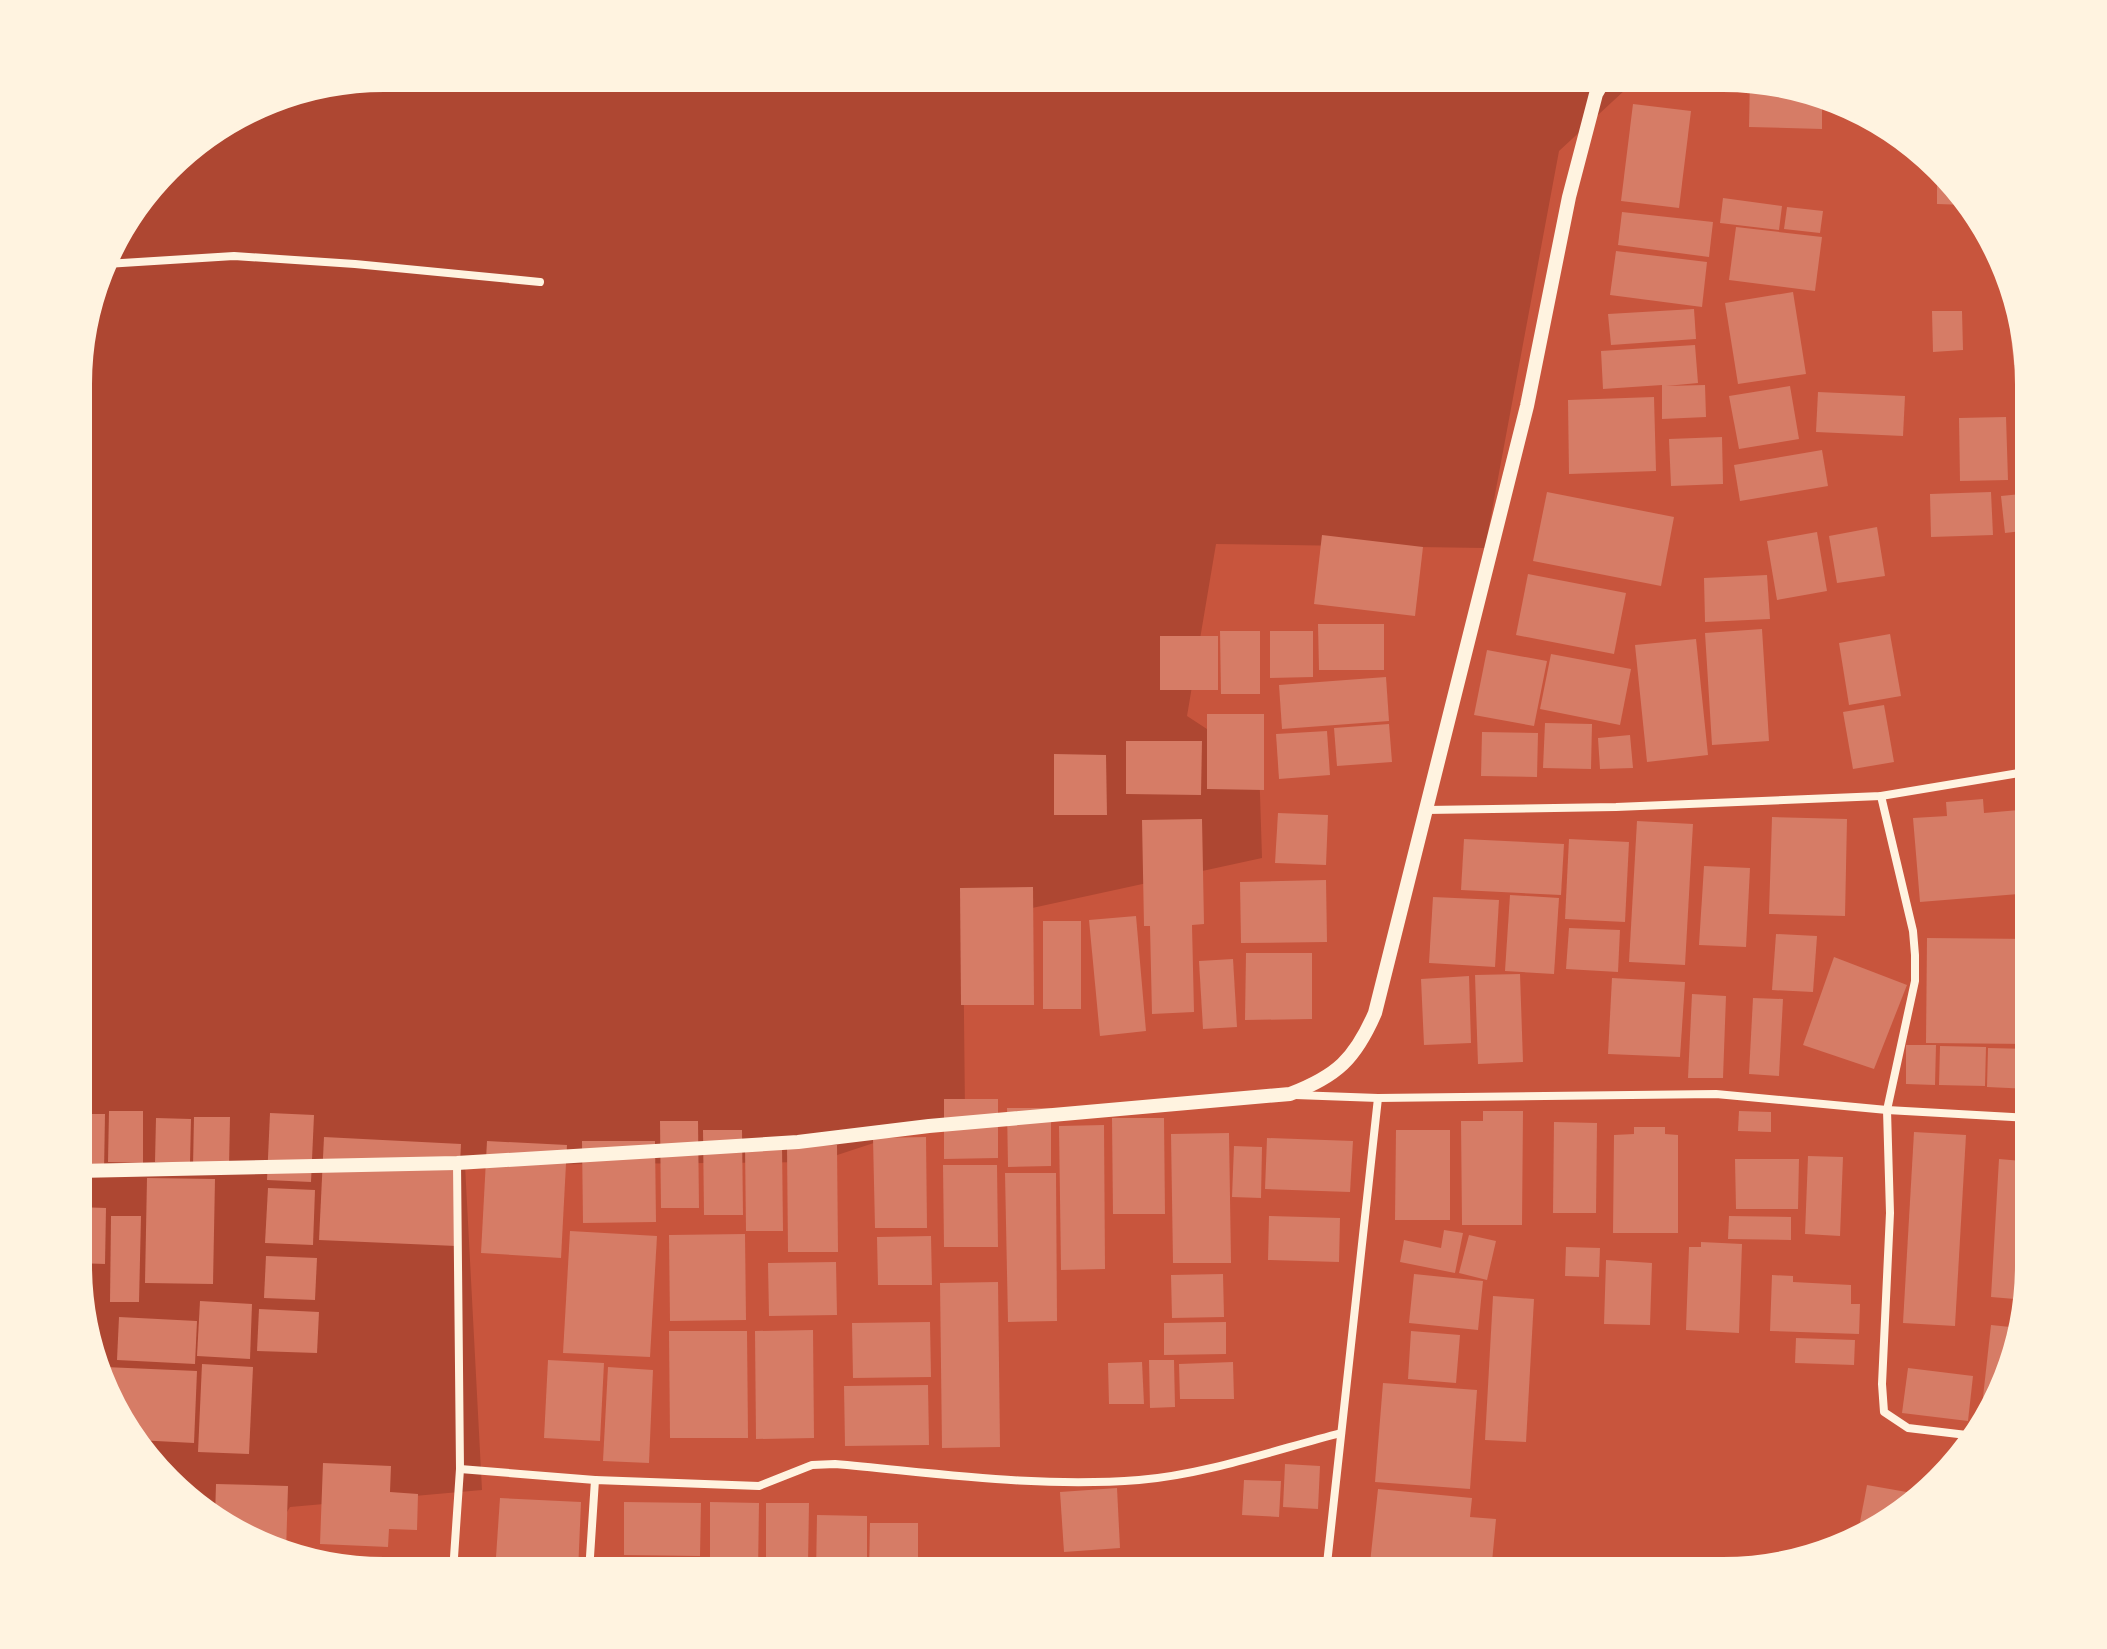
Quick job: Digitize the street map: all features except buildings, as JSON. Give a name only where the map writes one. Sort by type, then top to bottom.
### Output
[{"type":"street","points":[[1290,1094],[1317,1084],[1339,1067],[1362,1044],[1375,1013],[1523,422],[1569,197],[1598,90]]},
{"type":"street","points":[[116,263],[234,256],[540,282]]},
{"type":"street","points":[[1426,810],[1616,807],[1881,796],[2017,773]]},
{"type":"street","points":[[1881,796],[1913,931],[1915,955],[1915,981],[1887,1110],[1890,1213],[1882,1384],[1884,1412],[1908,1428],[1963,1435]]},
{"type":"street","points":[[90,1171],[457,1163],[798,1142],[929,1126],[1290,1094],[1378,1098],[1716,1094],[1887,1110],[2017,1117]]},
{"type":"street","points":[[1328,1559],[1378,1098]]},
{"type":"street","points":[[454,1559],[460,1469],[457,1163]]},
{"type":"street","points":[[460,1469],[595,1480],[759,1486],[812,1465],[835,1464],[1020,1482],[1141,1480],[1183,1474],[1341,1433]]},
{"type":"street","points":[[590,1559],[595,1480]]},
{"type":"shaded area","points":[[1625,90],[1559,151],[1485,548],[1216,544],[1187,716],[1259,763],[1262,858],[963,923],[965,1113],[816,1162],[465,1165],[482,1490],[290,1507],[271,1537],[237,1520],[205,1498],[163,1459],[129,1412],[112,1378],[100,1341],[91,1284],[91,365],[100,308],[112,271],[129,237],[176,176],[237,129],[271,112],[308,100],[365,91]]}]
